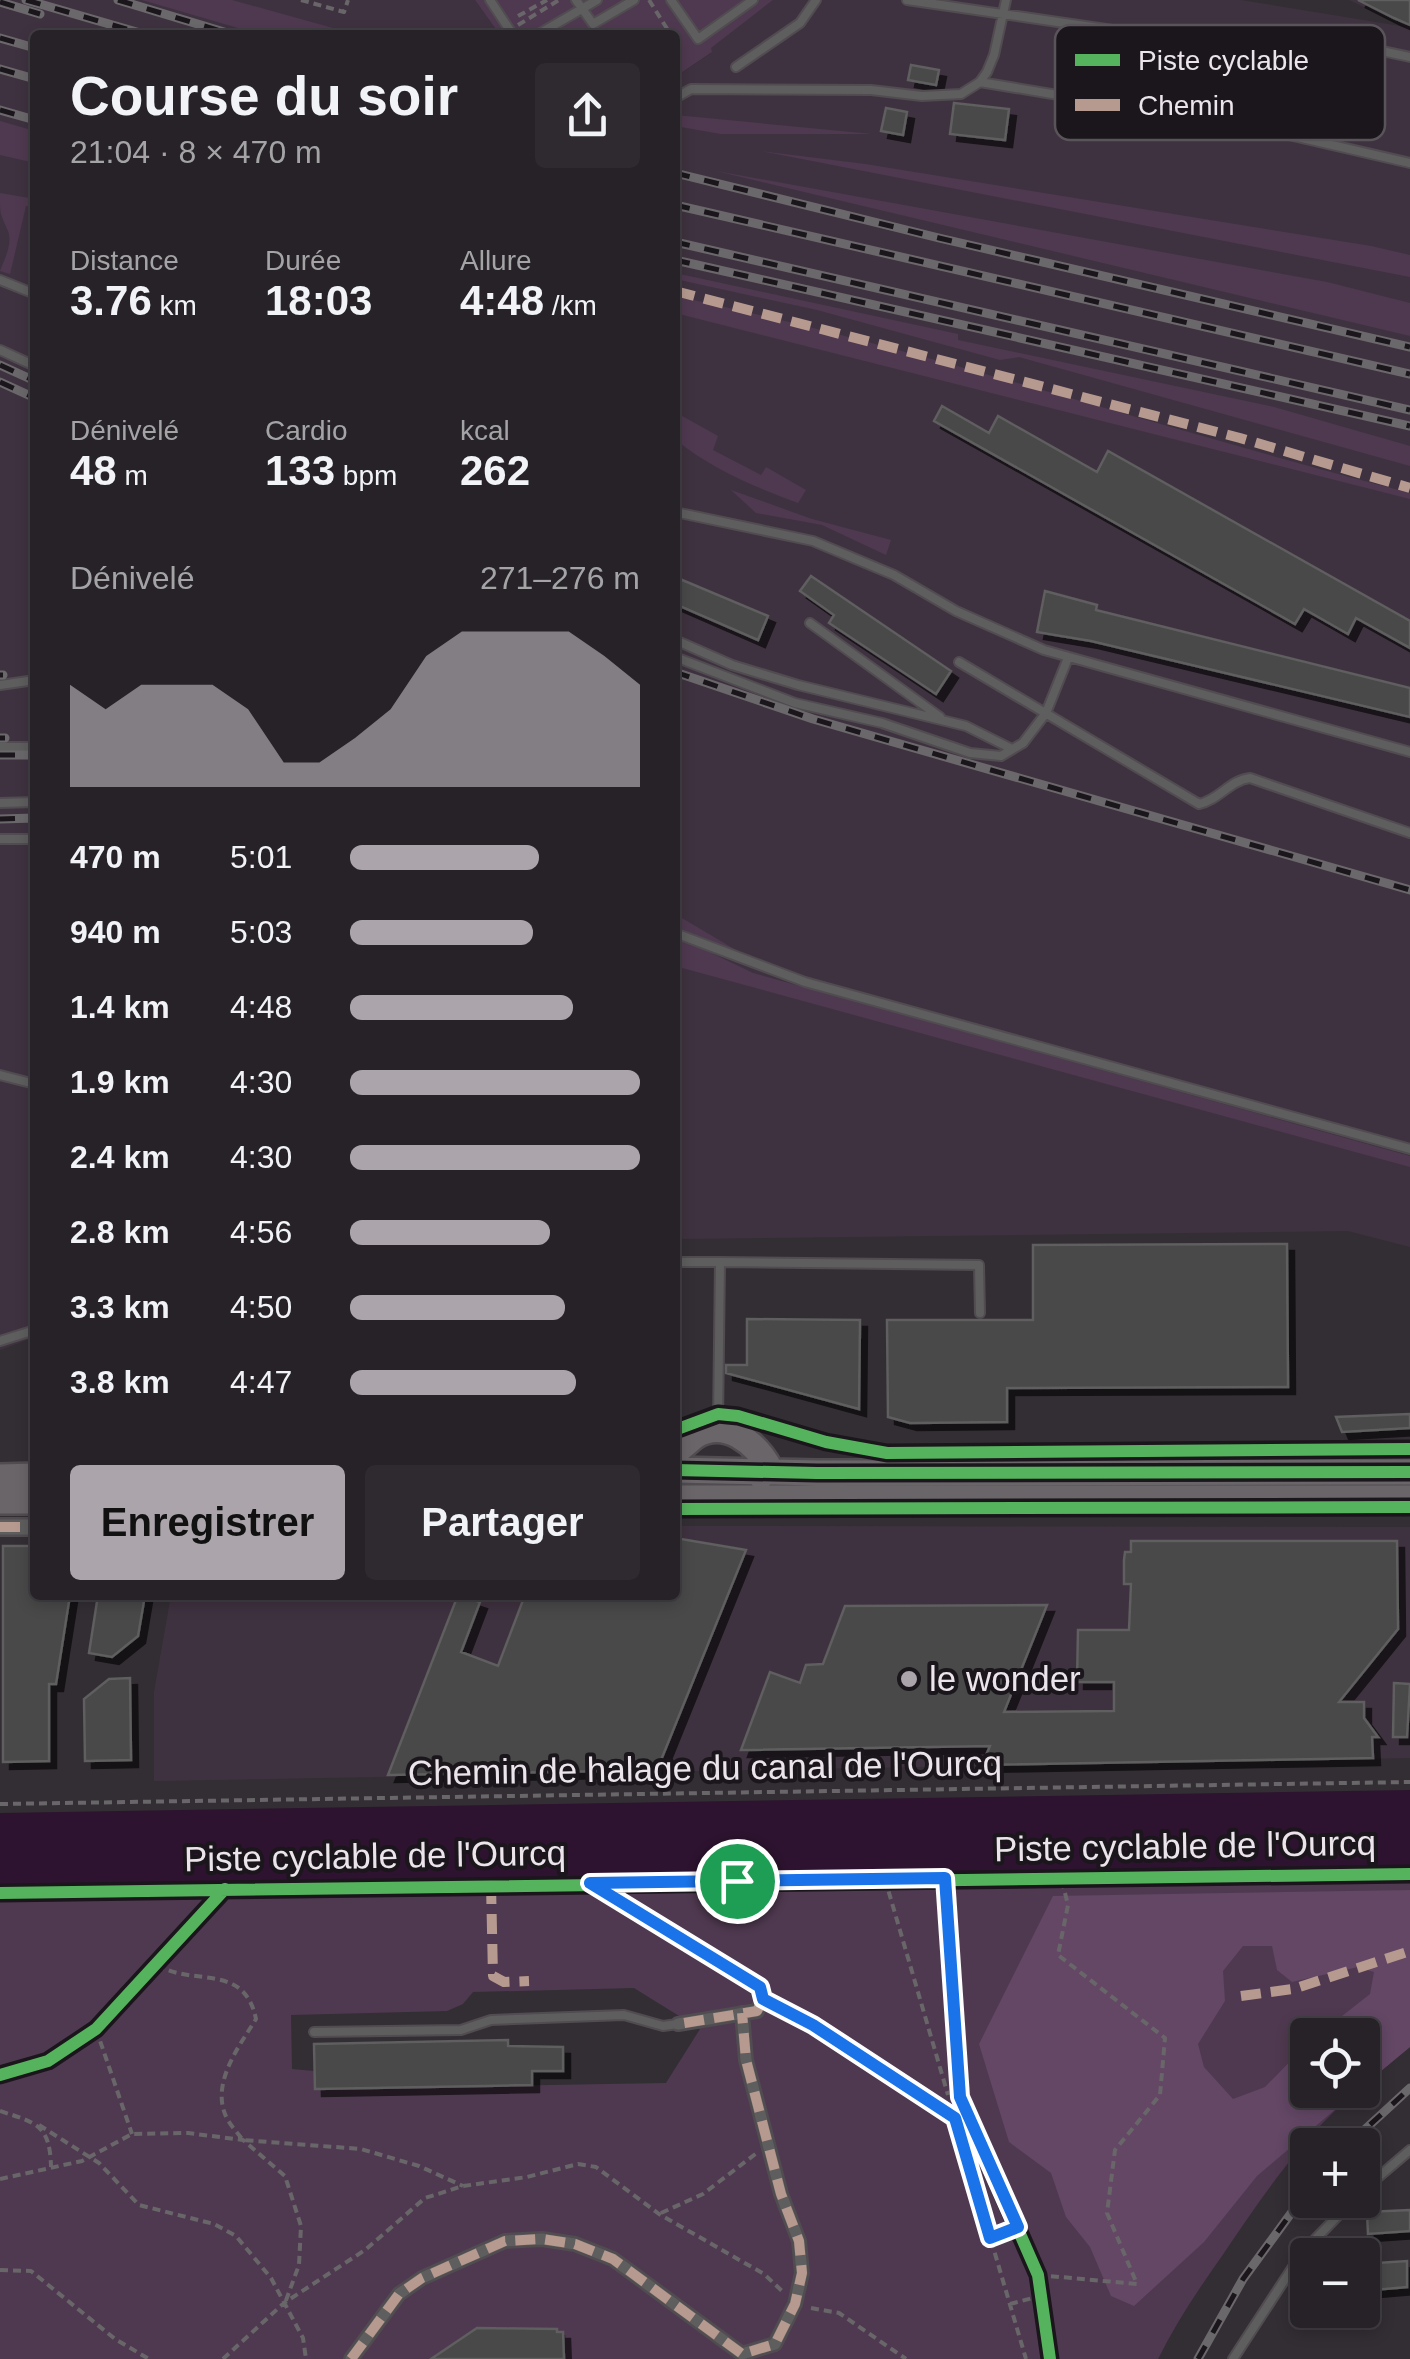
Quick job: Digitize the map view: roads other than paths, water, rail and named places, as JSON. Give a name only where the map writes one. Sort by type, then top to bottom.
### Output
[{"type":"main road","points":[[680,1448],[697,1434],[718,1429],[740,1435],[760,1451],[770,1469]]},
{"type":"main road","points":[[680,1482],[754,1482],[770,1469]]},
{"type":"main road","points":[[680,1470],[1410,1472]]},
{"type":"main road","points":[[0,1477],[30,1476]]},
{"type":"main road","points":[[680,1498],[1410,1498]]},
{"type":"main road","points":[[0,1501],[30,1501]]},
{"type":"street","points":[[0,1527],[30,1527]]},
{"type":"street","points":[[590,1883],[760,1987],[763,1999],[757,2010],[698,2017],[678,2024]]},
{"type":"street","points":[[763,1999],[813,2025],[955,2118]]},
{"type":"street","points":[[351,2359],[399,2294],[454,2262],[506,2241],[542,2239],[575,2244],[613,2258],[742,2354],[774,2344],[795,2304],[802,2273],[799,2241],[781,2194],[746,2060],[742,2013]]},
{"type":"lane","points":[[490,0],[510,29]]},
{"type":"lane","points":[[576,0],[593,24],[634,0]]},
{"type":"lane","points":[[545,30],[597,0]]},
{"type":"lane","points":[[671,0],[698,39],[753,0]]},
{"type":"lane","points":[[736,67],[800,23],[816,0]]},
{"type":"lane","points":[[907,0],[1076,25]]},
{"type":"lane","points":[[680,95],[692,89],[961,94],[980,82],[994,55],[1006,0]]},
{"type":"lane","points":[[1385,52],[1410,57]]},
{"type":"lane","points":[[980,82],[1055,95]]},
{"type":"lane","points":[[1310,140],[1410,163]]},
{"type":"lane","points":[[0,280],[30,292]]},
{"type":"lane","points":[[0,350],[30,364]]},
{"type":"lane","points":[[680,513],[813,541],[894,575],[956,611],[1068,658],[1410,752]]},
{"type":"lane","points":[[810,623],[944,719]]},
{"type":"lane","points":[[680,642],[732,665],[798,685],[966,726],[1012,749]]},
{"type":"lane","points":[[680,660],[794,703],[882,724],[970,753],[1000,756],[1023,743],[1046,713],[1068,658]]},
{"type":"lane","points":[[959,662],[1199,804],[1241,779],[1250,778],[1410,833]]},
{"type":"lane","points":[[0,686],[30,681]]},
{"type":"lane","points":[[0,747],[30,747]]},
{"type":"lane","points":[[0,802],[30,802]]},
{"type":"lane","points":[[0,839],[30,839]]},
{"type":"lane","points":[[680,935],[806,982],[1410,1149]]},
{"type":"lane","points":[[0,1075],[30,1083]]},
{"type":"lane","points":[[680,1262],[979,1264],[980,1313]]},
{"type":"lane","points":[[718,1429],[720,1262]]},
{"type":"lane","points":[[0,1341],[30,1332]]},
{"type":"lane","points":[[314,2032],[461,2030],[491,2020],[624,2015],[663,2026],[678,2024]]},
{"type":"lane","points":[[1380,2176],[1410,2150]]},
{"type":"lane","points":[[1233,2359],[1302,2253],[1336,2218]]},
{"type":"railway","points":[[26,0],[130,30]]},
{"type":"railway","points":[[118,0],[217,30]]},
{"type":"railway","points":[[0,2],[40,14]]},
{"type":"railway","points":[[0,38],[30,47]]},
{"type":"railway","points":[[0,69],[30,78]]},
{"type":"railway","points":[[0,110],[30,119]]},
{"type":"railway","points":[[680,174],[1410,347]]},
{"type":"railway","points":[[680,206],[1410,374]]},
{"type":"railway","points":[[680,243],[1410,410]]},
{"type":"railway","points":[[680,261],[1410,426]]},
{"type":"railway","points":[[0,365],[30,379]]},
{"type":"railway","points":[[0,382],[30,396]]},
{"type":"railway","points":[[680,674],[813,719],[1410,890]]},
{"type":"railway","points":[[0,738],[5,738]]},
{"type":"railway","points":[[0,755],[30,755]]},
{"type":"railway","points":[[0,819],[30,818]]},
{"type":"railway","points":[[1366,2128],[1410,2088]]},
{"type":"railway","points":[[1198,2359],[1243,2279],[1290,2215]]},
{"type":"place","name":"le wonder","points":[[909,1679]]}]
